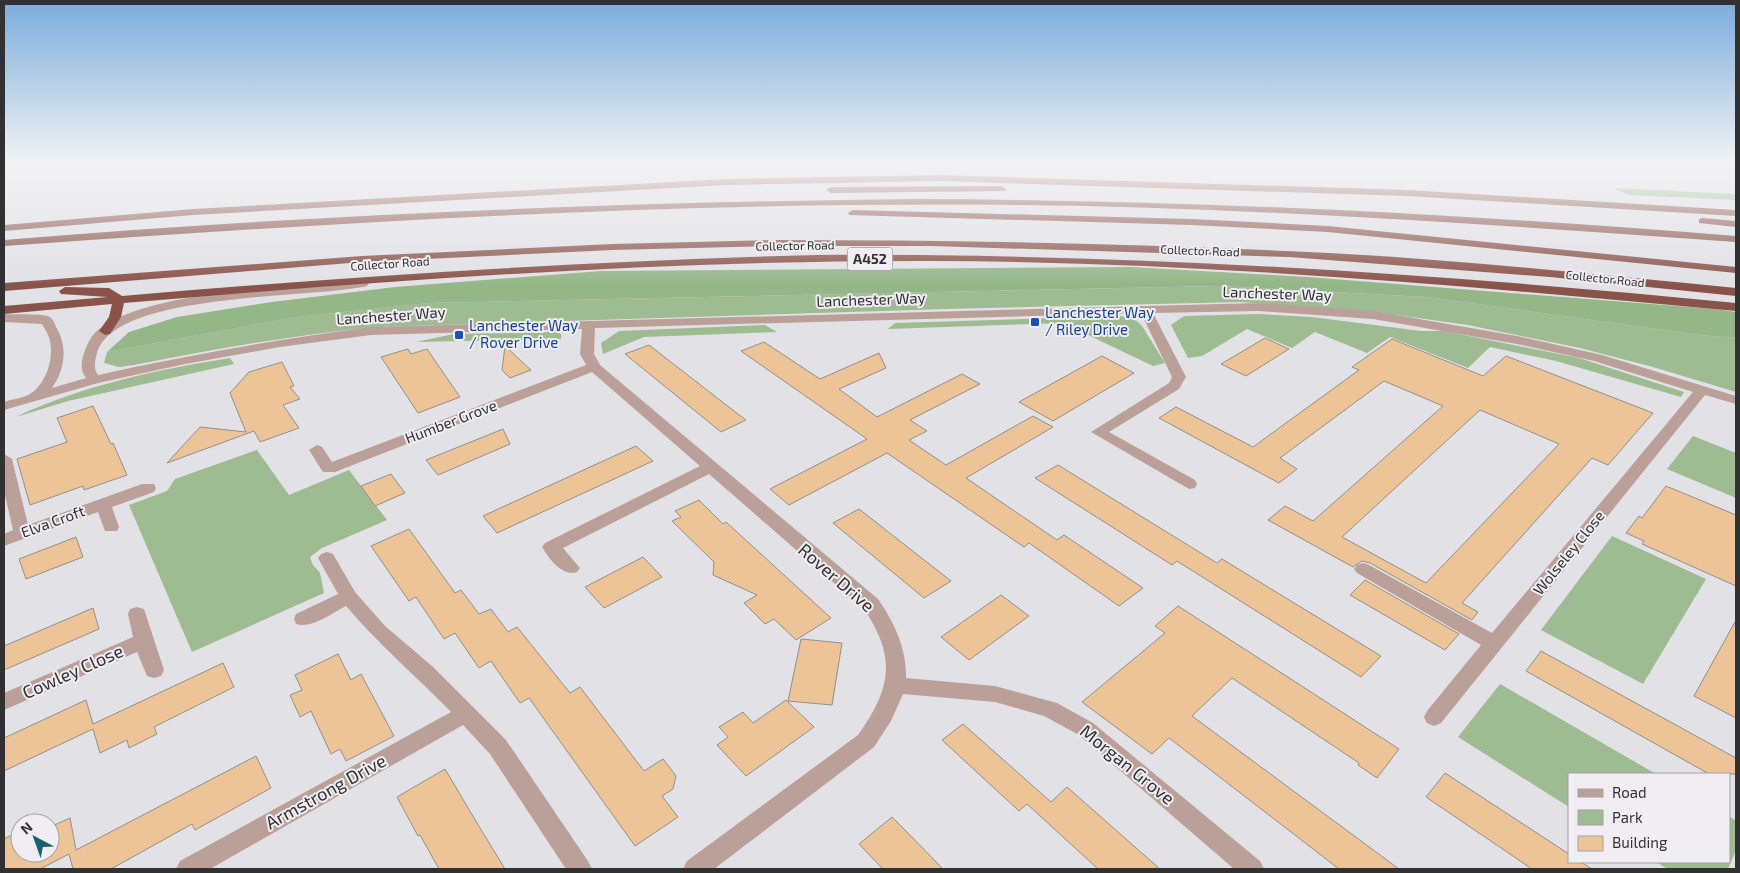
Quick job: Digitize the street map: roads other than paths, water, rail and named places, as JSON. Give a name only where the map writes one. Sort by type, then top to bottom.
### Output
[{"type":"highway","points":[[4,228],[193,212],[368,203]]},
{"type":"highway","points":[[4,243],[271,223],[579,207],[870,203]]},
{"type":"highway","points":[[965,203],[1221,207],[1418,216],[1736,239]]},
{"type":"highway","points":[[1403,203],[1736,224]]},
{"type":"highway","points":[[1568,203],[1736,213]]},
{"type":"highway","points":[[579,207],[931,214],[1192,222],[1309,228],[1736,270]]},
{"type":"highway","name":"Collector Road","points":[[4,286],[362,259],[603,247],[774,243],[932,243],[1288,254],[1550,274],[1736,292]]},
{"type":"highway","name":"Collector Road","points":[[4,310],[119,299],[493,270],[603,264],[934,258],[1114,262],[1291,269],[1566,289],[1736,307]]},
{"type":"highway","points":[[4,296],[77,290],[109,292],[119,299],[115,317],[104,331]]},
{"type":"street","points":[[95,380],[91,377],[87,368],[93,344],[104,331],[171,305],[196,300],[493,270]]},
{"type":"street","name":"Lanchester Way","points":[[4,406],[95,380],[271,344],[371,331],[1145,308],[1258,307],[1373,315],[1422,322],[1561,349],[1736,400]]},
{"type":"street","points":[[1145,308],[1180,378],[1174,386],[1098,432],[1190,484]]},
{"type":"street","points":[[4,318],[46,320],[57,340],[53,379],[47,387],[32,397]]},
{"type":"street","points":[[589,325],[587,354],[594,368]]},
{"type":"street","name":"Humber Grove","points":[[317,450],[330,469],[594,368]]},
{"type":"street","name":"Rover Drive","points":[[594,368],[710,466],[786,534],[872,604],[884,623],[898,664],[896,685],[884,715],[866,741],[695,869]]},
{"type":"street","name":"Wolseley Close","points":[[1434,717],[1703,389]]},
{"type":"street","points":[[571,568],[551,548],[710,466]]},
{"type":"street","points":[[5,470],[22,534]]},
{"type":"street","name":"Elva Croft","points":[[4,540],[148,488]]},
{"type":"street","name":"Elva Croft","points":[[103,504],[111,527]]},
{"type":"street","points":[[328,558],[350,597],[378,631],[425,672],[498,747],[580,869]]},
{"type":"street","points":[[1363,569],[1495,644]]},
{"type":"street","points":[[303,618],[350,597]]},
{"type":"street","name":"Cowley Close","points":[[138,614],[143,641],[154,670]]},
{"type":"street","name":"Cowley Close","points":[[4,702],[143,641]]},
{"type":"street","name":"Morgan Grove","points":[[896,685],[996,694],[1050,709],[1086,729],[1252,869]]},
{"type":"street","name":"Armstrong Drive","points":[[188,869],[465,714]]},
{"type":"place","name":"Lanchester Way / Riley Drive","points":[[1035,322]]},
{"type":"place","name":"Lanchester Way / Rover Drive","points":[[459,335]]}]
